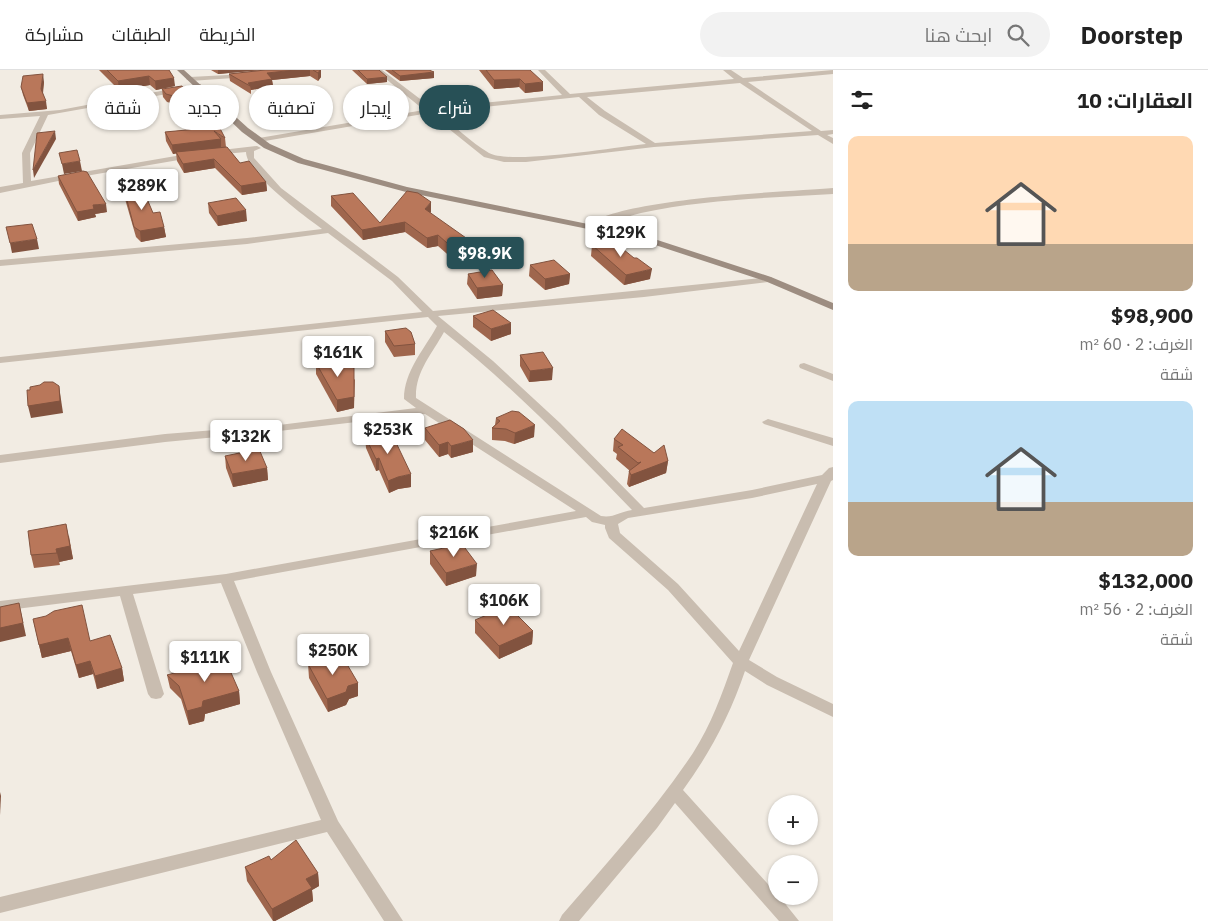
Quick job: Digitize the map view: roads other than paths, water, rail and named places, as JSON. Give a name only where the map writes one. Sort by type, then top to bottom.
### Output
[{"type":"main road","points":[[180,70],[197,85]]},
{"type":"main road","points":[[239,124],[263,143],[300,161],[353,176],[639,237],[768,279],[833,307]]},
{"type":"street","points":[[378,70],[419,102]]},
{"type":"street","points":[[541,70],[568,96]]},
{"type":"street","points":[[726,70],[833,142]]},
{"type":"street","points":[[490,104],[578,94],[833,72]]},
{"type":"street","points":[[190,79],[257,75]]},
{"type":"street","points":[[0,116],[45,114],[169,91]]},
{"type":"street","points":[[578,94],[602,113],[654,145]]},
{"type":"street","points":[[0,190],[177,158],[250,149],[263,143],[419,112]]},
{"type":"street","points":[[27,184],[26,153],[45,114]]},
{"type":"street","points":[[455,130],[487,155],[504,160],[535,159],[654,145],[833,132]]},
{"type":"street","points":[[250,149],[250,158],[278,190],[395,278],[442,326],[479,354],[556,425],[641,512]]},
{"type":"street","points":[[590,227],[620,215],[665,206],[833,190]]},
{"type":"street","points":[[0,263],[238,242],[332,230]]},
{"type":"street","points":[[0,360],[431,314],[644,294],[768,279]]},
{"type":"street","points":[[442,326],[425,358],[412,376],[408,388],[410,399],[449,422],[501,458],[588,513],[597,518],[612,522]]},
{"type":"street","points":[[804,366],[833,378]]},
{"type":"street","points":[[0,459],[157,439],[279,428],[428,410]]},
{"type":"street","points":[[768,422],[833,442]]},
{"type":"street","points":[[831,475],[752,494],[641,512],[618,518],[612,522],[611,528],[614,536],[673,587],[741,662],[772,681],[833,711]]},
{"type":"street","points":[[568,921],[652,823],[699,756],[725,707],[741,662],[831,475]]},
{"type":"street","points":[[0,606],[226,578],[588,513]]},
{"type":"street","points":[[226,578],[264,672],[330,824],[394,921]]},
{"type":"street","points":[[125,591],[156,694]]},
{"type":"street","points":[[674,791],[790,921]]},
{"type":"street","points":[[0,904],[247,846],[330,824]]}]
